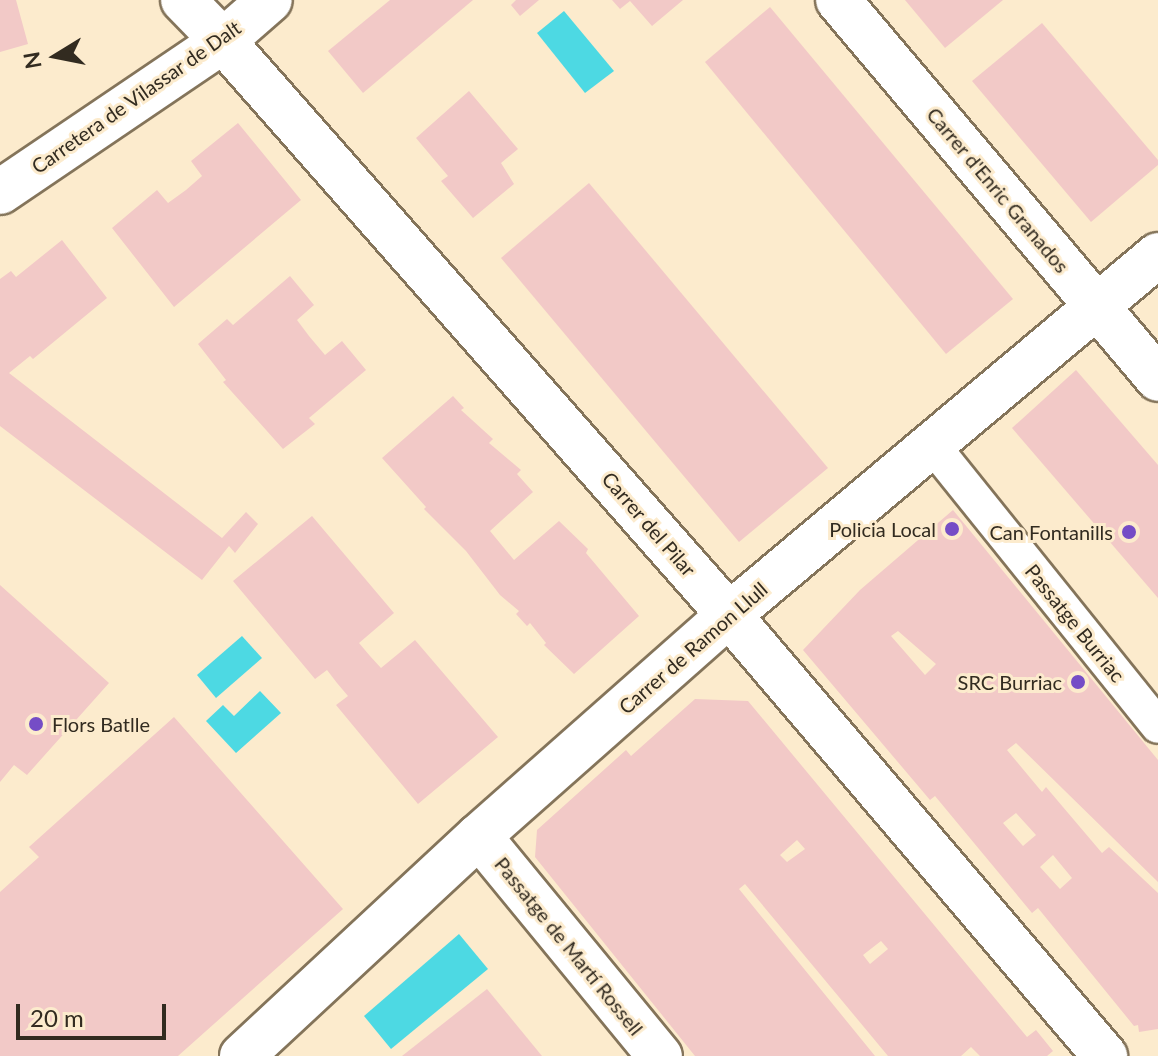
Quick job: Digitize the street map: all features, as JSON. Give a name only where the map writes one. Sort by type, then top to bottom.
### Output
[{"type":"street","name":"Carrer del Pilar","points":[[183,0],[223,41],[729,615],[1105,1056]]},
{"type":"street","name":"Carretera de Vilassar de Dalt","points":[[0,192],[223,41],[270,0]]},
{"type":"street","name":"Carrer d'Enric Granados","points":[[838,0],[1158,379]]},
{"type":"street","name":"Carrer de Ramon Llull","points":[[242,1056],[479,836],[729,615],[1158,255]]},
{"type":"street","name":"Passatge Burriac","points":[[933,446],[1158,726]]},
{"type":"street","name":"Passatge de Martí Rossell","points":[[479,836],[660,1056]]},
{"type":"water","points":[[564,11],[614,71],[585,93],[537,33]]},
{"type":"water","points":[[242,636],[262,658],[216,698],[197,675]]},
{"type":"water","points":[[260,691],[281,713],[236,753],[206,721],[223,705],[234,716]]},
{"type":"water","points":[[459,934],[488,969],[391,1049],[364,1016]]},
{"type":"building","points":[[0,0],[16,0],[28,44],[0,52]]},
{"type":"building","points":[[390,0],[473,0],[363,93],[328,51]]},
{"type":"building","points":[[516,0],[539,0],[520,16],[511,5]]},
{"type":"building","points":[[612,0],[683,0],[652,26],[630,1],[620,9]]},
{"type":"building","points":[[905,0],[1003,0],[945,48]]},
{"type":"building","points":[[770,7],[1013,299],[946,354],[705,62]]},
{"type":"building","points":[[1042,23],[1158,160],[1158,165],[1091,222],[972,81]]},
{"type":"building","points":[[469,91],[518,149],[501,163],[514,184],[473,218],[441,181],[448,176],[416,138]]},
{"type":"building","points":[[238,123],[301,200],[174,307],[112,228],[157,190],[168,203],[186,190],[202,176],[191,161]]},
{"type":"building","points":[[589,183],[828,468],[739,542],[501,258]]},
{"type":"building","points":[[62,240],[107,298],[33,359],[30,356],[9,373],[222,538],[246,512],[258,524],[235,553],[229,546],[202,580],[0,426],[0,279],[11,271],[16,277]]},
{"type":"building","points":[[290,276],[314,305],[297,320],[309,336],[325,355],[342,341],[366,370],[309,418],[315,424],[283,449],[223,382],[226,380],[198,344],[227,319],[233,325]]},
{"type":"building","name":"Can Fontanills","points":[[1076,370],[1158,465],[1158,598],[1012,428]]},
{"type":"building","points":[[453,396],[464,408],[461,410],[493,439],[489,443],[521,470],[517,474],[533,492],[490,531],[514,560],[559,521],[588,549],[586,553],[639,616],[574,674],[544,645],[546,643],[530,623],[527,626],[516,614],[519,611],[500,595],[466,551],[424,509],[426,507],[382,458]]},
{"type":"building","points":[[953,510],[1158,760],[1158,882],[1016,743],[1007,750],[1042,792],[1046,787],[1102,853],[1109,847],[1158,893],[1158,1029],[1139,1032],[1138,1025],[1134,1026],[1038,908],[1032,913],[935,796],[930,800],[803,650],[860,590]],"holes":[[[898,631],[936,664],[925,675],[891,636]],[[1016,813],[1036,835],[1023,846],[1003,823]],[[1053,855],[1072,878],[1060,889],[1040,867]]]},
{"type":"building","points":[[312,516],[394,613],[359,643],[381,668],[415,640],[498,737],[418,804],[336,705],[348,696],[327,670],[315,679],[233,581]]},
{"type":"building","name":"Flors Batlle","points":[[0,585],[109,683],[27,775],[14,765],[0,782]]},
{"type":"building","points":[[695,699],[748,701],[1027,1037],[1036,1030],[1053,1051],[1047,1056],[980,1056],[971,1047],[961,1056],[888,1056],[745,884],[739,889],[875,1056],[695,1056],[535,857],[537,830],[626,750],[631,756]],"holes":[[[797,840],[805,849],[787,862],[780,855]],[[881,941],[888,949],[870,964],[863,955]]]},
{"type":"building","points":[[174,717],[343,909],[178,1056],[0,1056],[0,892],[39,857],[29,847]]},
{"type":"building","points":[[487,989],[542,1056],[402,1056]]},
{"type":"place","name":"Policia Local","points":[[952,529]]},
{"type":"place","name":"Can Fontanills","points":[[1129,532]]},
{"type":"place","name":"SRC Burriac","points":[[1078,682]]},
{"type":"place","name":"Flors Batlle","points":[[36,724]]}]
